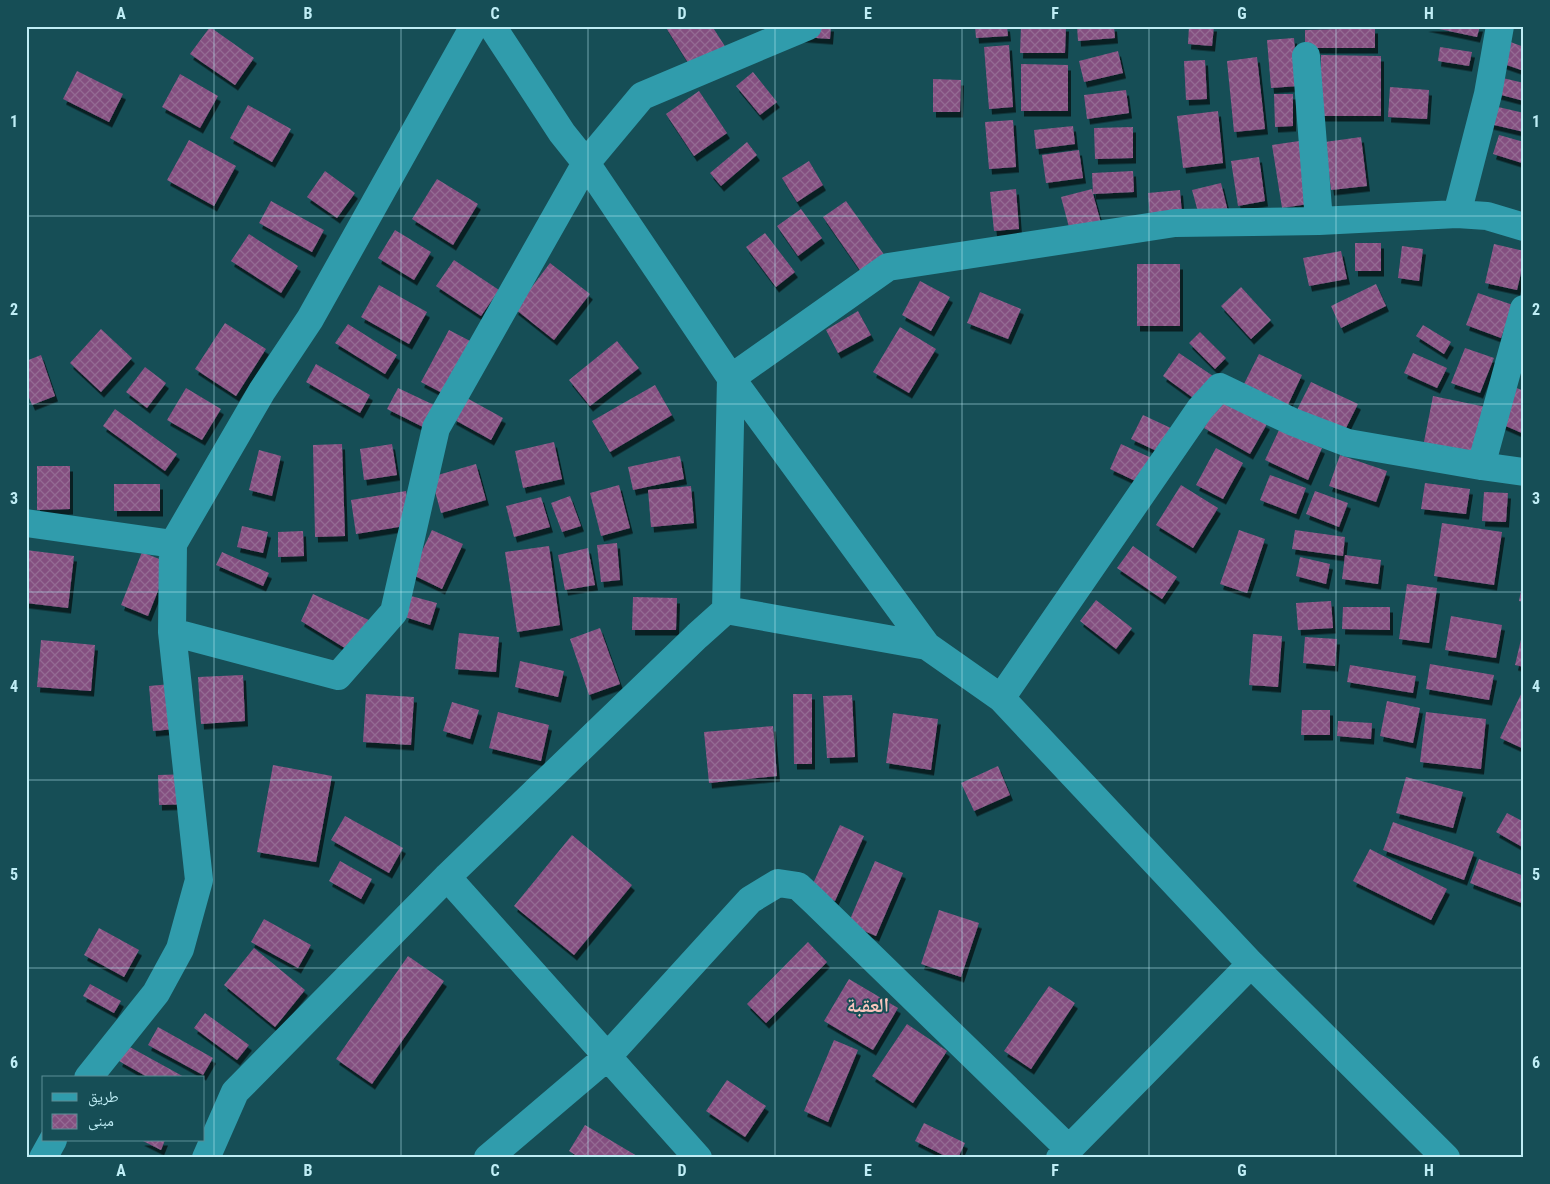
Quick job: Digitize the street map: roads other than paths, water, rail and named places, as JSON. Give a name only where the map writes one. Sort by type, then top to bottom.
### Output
[{"type":"street","points":[[90,1076],[156,992],[180,949],[200,880],[172,632],[173,544],[262,391],[310,319],[474,26]]},
{"type":"street","points":[[492,26],[562,133],[586,163],[731,378],[927,646],[1001,698],[1251,964],[1446,1158]]},
{"type":"street","points":[[172,632],[338,676],[394,612],[436,428],[586,163],[642,96],[808,26]]},
{"type":"street","points":[[1457,214],[1488,94],[1500,26]]},
{"type":"street","points":[[1306,56],[1319,221]]},
{"type":"street","points":[[731,378],[888,267],[1175,223],[1319,221],[1457,214],[1488,216],[1524,227]]},
{"type":"street","points":[[1482,466],[1524,310]]},
{"type":"street","points":[[206,1158],[235,1092],[447,877],[696,636],[726,610],[731,378]]},
{"type":"street","points":[[1001,698],[1200,409],[1220,388],[1293,422],[1348,443],[1524,472]]},
{"type":"street","points":[[26,523],[173,544]]},
{"type":"street","points":[[726,610],[927,646]]},
{"type":"street","points":[[447,877],[698,1158]]},
{"type":"street","points":[[488,1158],[607,1056],[750,900],[778,883],[798,886],[1064,1153],[1251,964]]},
{"type":"street","points":[[43,1158],[52,1142]]},
{"type":"district","name":"العقبة","points":[[868,1005]]}]
